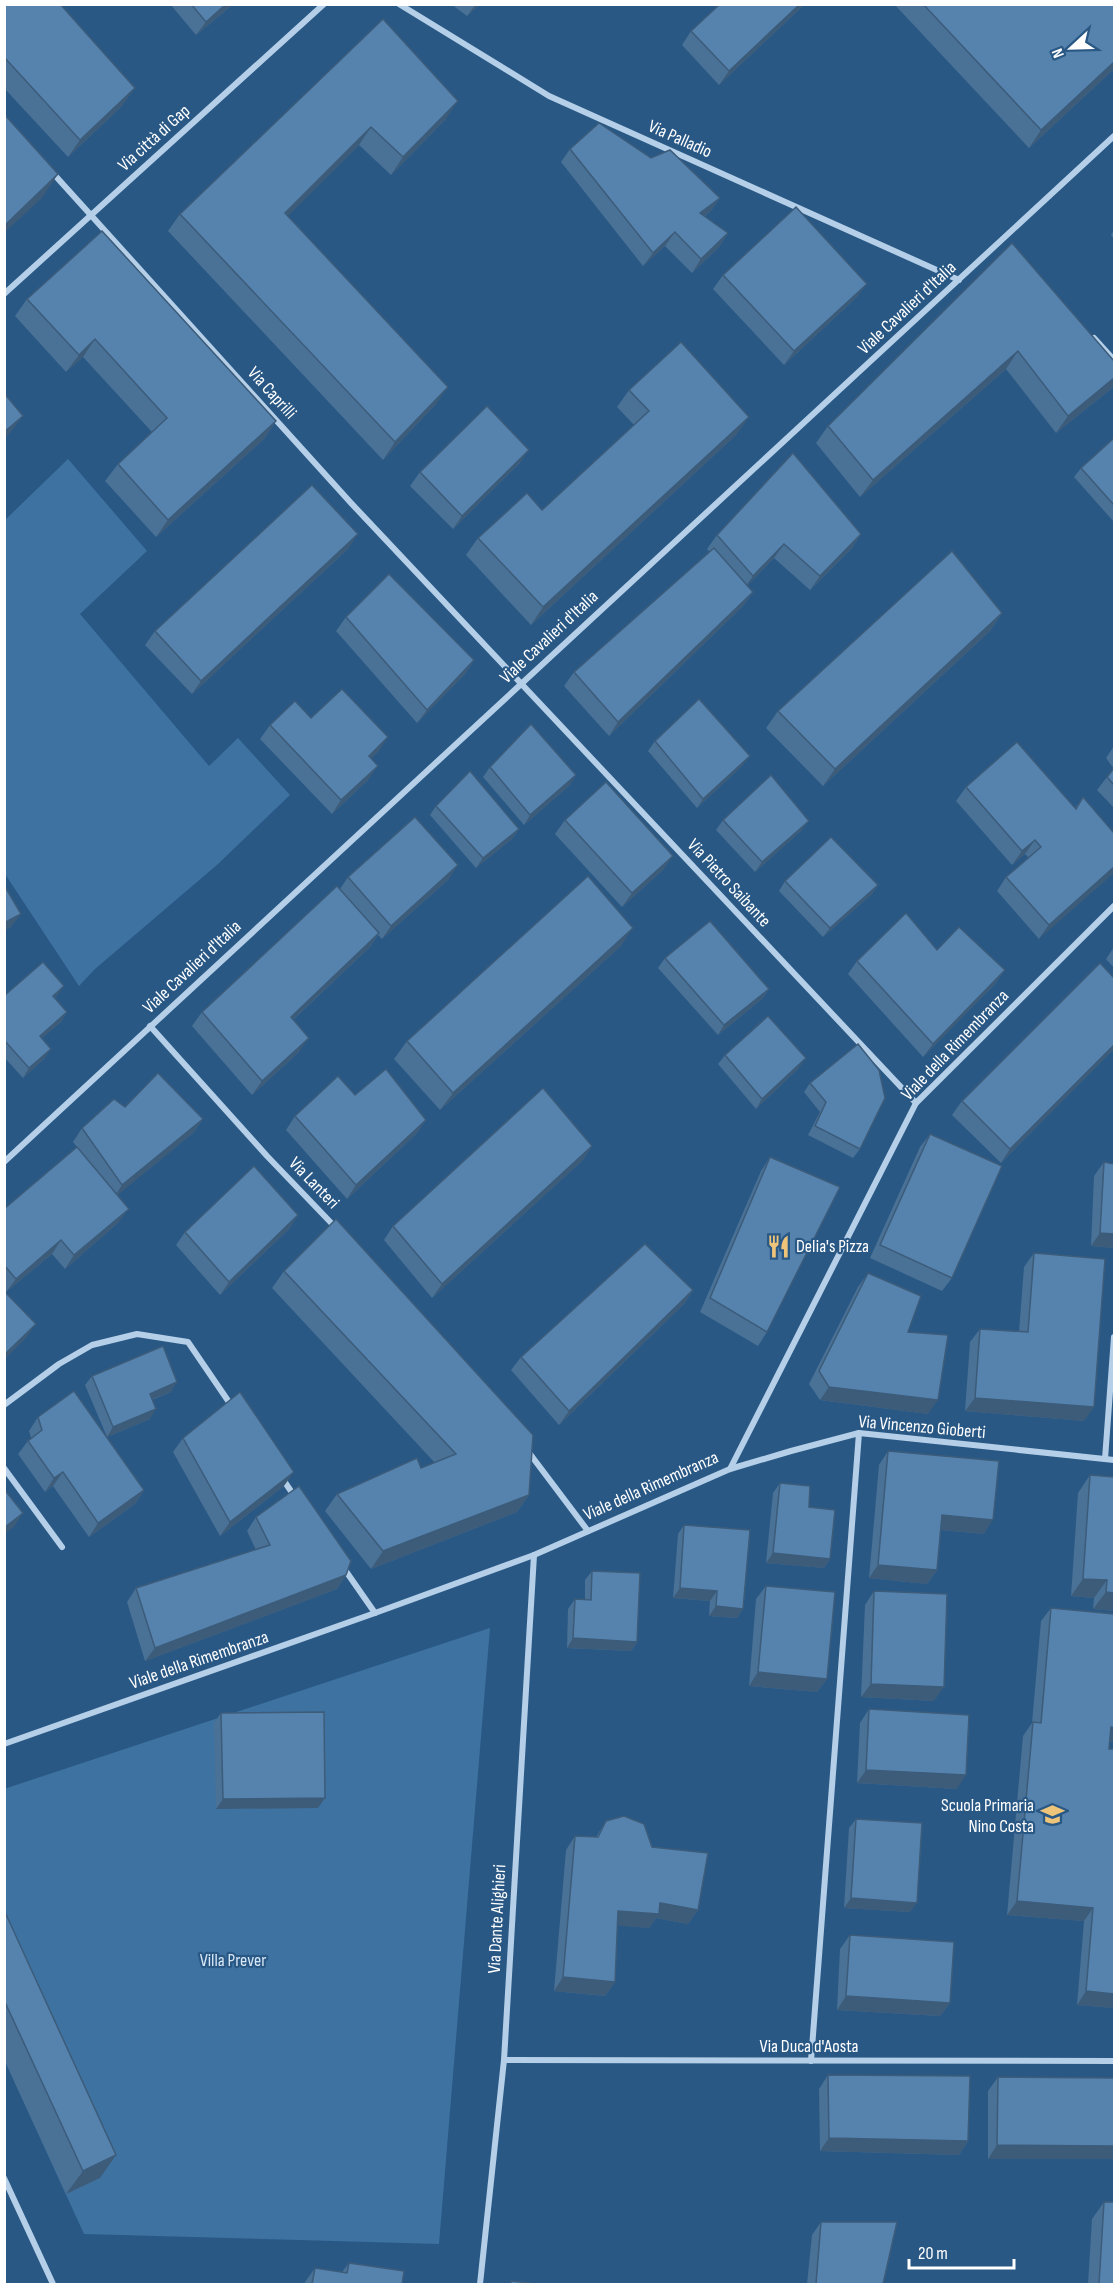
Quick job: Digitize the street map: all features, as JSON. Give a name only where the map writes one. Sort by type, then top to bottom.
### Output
[{"type":"street","name":"Via città di Gap","points":[[4,294],[324,4]]},
{"type":"street","name":"Via Palladio","points":[[399,4],[549,96],[959,280]]},
{"type":"street","name":"Viale Cavalieri d'Italia","points":[[4,1162],[1114,136]]},
{"type":"street","name":"Via Caprilli","points":[[44,162],[351,503],[520,684]]},
{"type":"street","points":[[1002,240],[1010,248]]},
{"type":"street","points":[[1090,334],[1114,360]]},
{"type":"street","name":"Via Pietro Saibante","points":[[520,684],[916,1103]]},
{"type":"street","name":"Viale della Rimembranza","points":[[4,1744],[534,1555],[730,1468],[916,1103],[1114,906]]},
{"type":"street","name":"Via Lanteri","points":[[150,1026],[267,1156],[340,1232]]},
{"type":"street","points":[[4,1405],[59,1365],[92,1345],[137,1334],[188,1342],[234,1410]]},
{"type":"street","points":[[1105,1459],[1114,1337]]},
{"type":"street","points":[[811,2061],[859,1433]]},
{"type":"street","name":"Via Vincenzo Gioberti","points":[[730,1468],[859,1433],[1114,1460]]},
{"type":"street","points":[[525,1446],[588,1531]]},
{"type":"street","points":[[4,1468],[63,1547]]},
{"type":"street","points":[[275,1468],[302,1507]]},
{"type":"street","name":"Via Dante Alighieri","points":[[480,2284],[504,2060],[534,1555]]},
{"type":"street","points":[[342,1565],[375,1613]]},
{"type":"street","name":"Via Duca d'Aosta","points":[[504,2060],[1114,2061]]},
{"type":"street","points":[[4,2178],[53,2284]]},
{"type":"green space","points":[[68,459],[147,551],[80,614],[209,766],[238,738],[290,795],[218,864],[95,969],[79,986],[5,874],[5,520]]},
{"type":"green space","name":"Villa Prever","points":[[490,1628],[439,2244],[84,2234],[5,2061],[4,1789]]},
{"type":"building","points":[[4,4],[60,4],[135,88],[80,140],[4,57]]},
{"type":"building","points":[[191,4],[226,4],[206,22]]},
{"type":"building","points":[[720,4],[800,4],[729,71],[691,31]]},
{"type":"building","points":[[923,4],[1114,4],[1114,62],[1041,130]]},
{"type":"building","points":[[383,19],[458,101],[403,157],[371,127],[285,213],[448,387],[395,442],[180,214]]},
{"type":"building","points":[[4,114],[58,174],[4,226]]},
{"type":"building","points":[[599,123],[651,158],[670,150],[720,198],[700,213],[728,233],[701,259],[675,232],[653,253],[570,149]]},
{"type":"building","points":[[796,207],[867,284],[794,351],[723,275]]},
{"type":"building","points":[[102,231],[276,421],[168,520],[118,464],[167,418],[95,339],[79,355],[27,299]]},
{"type":"building","points":[[1012,243],[1114,361],[1114,378],[1068,416],[1018,351],[873,480],[828,426]]},
{"type":"building","points":[[681,342],[749,417],[543,607],[478,538],[527,493],[542,510],[649,411],[629,390]]},
{"type":"building","points":[[4,393],[23,416],[4,432]]},
{"type":"building","points":[[487,406],[529,450],[462,516],[420,472]]},
{"type":"building","points":[[1114,438],[1114,505],[1081,468]]},
{"type":"building","points":[[793,453],[861,534],[820,576],[784,544],[753,576],[717,535]]},
{"type":"building","points":[[312,485],[358,534],[201,681],[155,631]]},
{"type":"building","points":[[714,548],[753,592],[618,722],[574,672]]},
{"type":"building","points":[[952,551],[1002,613],[835,769],[778,711]]},
{"type":"building","points":[[389,574],[474,660],[427,710],[346,617]]},
{"type":"building","points":[[342,689],[388,737],[369,756],[378,766],[341,800],[270,725],[295,701],[311,718]]},
{"type":"building","points":[[699,699],[750,756],[703,799],[655,741]]},
{"type":"building","points":[[531,724],[576,775],[530,815],[490,767]]},
{"type":"building","points":[[1017,742],[1076,809],[1083,797],[1114,833],[1114,867],[1049,925],[1006,877],[1041,847],[1035,840],[1022,851],[966,787]]},
{"type":"building","points":[[1114,768],[1114,785],[1107,777]]},
{"type":"building","points":[[470,771],[519,829],[483,858],[436,806]]},
{"type":"building","points":[[771,775],[809,821],[762,862],[723,820]]},
{"type":"building","points":[[606,782],[673,856],[632,893],[565,820]]},
{"type":"building","points":[[415,817],[458,865],[391,926],[348,877]]},
{"type":"building","points":[[831,837],[878,885],[830,928],[785,881]]},
{"type":"building","points":[[588,876],[633,928],[453,1093],[407,1041]]},
{"type":"building","points":[[4,885],[21,914],[4,923]]},
{"type":"building","points":[[337,886],[379,933],[291,1017],[309,1038],[262,1081],[202,1012]]},
{"type":"building","points":[[906,913],[937,950],[959,927],[1005,970],[933,1044],[857,961]]},
{"type":"building","points":[[710,921],[769,989],[724,1025],[665,958]]},
{"type":"building","points":[[43,962],[64,986],[53,996],[67,1012],[40,1036],[51,1049],[29,1068],[4,1040],[4,996]]},
{"type":"building","points":[[1100,963],[1114,978],[1114,1045],[1010,1149],[962,1101]]},
{"type":"building","points":[[768,1016],[806,1058],[762,1099],[725,1055]]},
{"type":"building","points":[[858,1044],[879,1070],[885,1098],[860,1149],[815,1126],[826,1102],[810,1083]]},
{"type":"building","points":[[386,1069],[426,1120],[356,1185],[295,1116],[338,1076],[355,1095]]},
{"type":"building","points":[[158,1073],[203,1119],[122,1185],[82,1128],[114,1099],[125,1107]]},
{"type":"building","points":[[543,1088],[592,1146],[442,1284],[393,1226]]},
{"type":"building","points":[[930,1134],[1002,1166],[952,1278],[880,1245]]},
{"type":"building","points":[[77,1147],[129,1209],[74,1255],[61,1240],[16,1279],[4,1265],[4,1209]]},
{"type":"building","points":[[770,1157],[840,1187],[767,1332],[710,1298]]},
{"type":"building","points":[[1104,1162],[1114,1164],[1114,1234],[1100,1233]]},
{"type":"building","points":[[254,1166],[298,1215],[229,1282],[185,1232]]},
{"type":"building","points":[[336,1219],[533,1435],[529,1495],[383,1551],[337,1494],[417,1458],[421,1468],[456,1454],[284,1271]]},
{"type":"building","points":[[645,1244],[693,1290],[569,1411],[521,1357]]},
{"type":"building","points":[[1034,1253],[1105,1259],[1094,1407],[975,1398],[980,1329],[1028,1332]]},
{"type":"building","points":[[868,1273],[921,1296],[908,1332],[948,1335],[938,1400],[829,1387],[819,1371]]},
{"type":"building","points":[[4,1291],[36,1324],[4,1355]]},
{"type":"building","points":[[163,1346],[177,1382],[150,1394],[156,1409],[113,1427],[92,1376]]},
{"type":"building","points":[[74,1391],[144,1490],[98,1523],[63,1472],[54,1478],[28,1441],[42,1430],[38,1417]]},
{"type":"building","points":[[240,1392],[294,1472],[230,1522],[183,1438]]},
{"type":"building","points":[[888,1451],[999,1461],[993,1520],[942,1515],[937,1570],[878,1565]]},
{"type":"building","points":[[1090,1475],[1114,1477],[1114,1593],[1106,1592],[1107,1580],[1083,1579]]},
{"type":"building","points":[[780,1483],[810,1486],[809,1507],[835,1510],[830,1559],[773,1553]]},
{"type":"building","points":[[299,1486],[351,1561],[346,1575],[155,1648],[136,1588],[270,1545],[256,1517]]},
{"type":"building","points":[[4,1489],[23,1513],[4,1528]]},
{"type":"building","points":[[684,1525],[750,1530],[743,1609],[716,1606],[717,1591],[680,1588]]},
{"type":"building","points":[[592,1571],[640,1573],[637,1642],[573,1638],[575,1599],[591,1600]]},
{"type":"building","points":[[766,1586],[835,1592],[827,1679],[758,1672]]},
{"type":"building","points":[[874,1591],[947,1594],[944,1687],[871,1684]]},
{"type":"building","points":[[1051,1608],[1114,1614],[1114,1728],[1111,1727],[1109,1749],[1114,1749],[1114,1994],[1086,1991],[1093,1908],[1017,1901],[1033,1722],[1041,1723]]},
{"type":"building","points":[[869,1709],[969,1715],[966,1775],[866,1770]]},
{"type":"building","points":[[324,1712],[325,1798],[223,1799],[221,1713]]},
{"type":"building","points":[[624,1816],[644,1824],[652,1847],[708,1853],[698,1910],[660,1903],[659,1914],[618,1911],[615,1982],[563,1977],[575,1836],[598,1837],[606,1821]]},
{"type":"building","points":[[856,1819],[922,1823],[917,1903],[851,1898]]},
{"type":"building","points":[[4,1910],[116,2155],[83,2171],[4,2000]]},
{"type":"building","points":[[850,1935],[954,1942],[950,2003],[846,1996]]},
{"type":"building","points":[[828,2075],[970,2076],[968,2141],[829,2138]]},
{"type":"building","points":[[998,2077],[1114,2078],[1114,2146],[997,2145]]},
{"type":"building","points":[[1104,2202],[1114,2202],[1114,2284],[1099,2284]]},
{"type":"building","points":[[821,2222],[897,2222],[883,2284],[816,2284]]},
{"type":"building","points":[[349,2263],[404,2271],[402,2284],[312,2284],[315,2268],[347,2273]]},
{"type":"building","points":[[511,2281],[537,2284],[511,2284]]},
{"type":"place","name":"Delia's Pizza","points":[[778,1246]]},
{"type":"place","name":"Scuola Primaria Nino Costa","points":[[1052,1815]]}]
